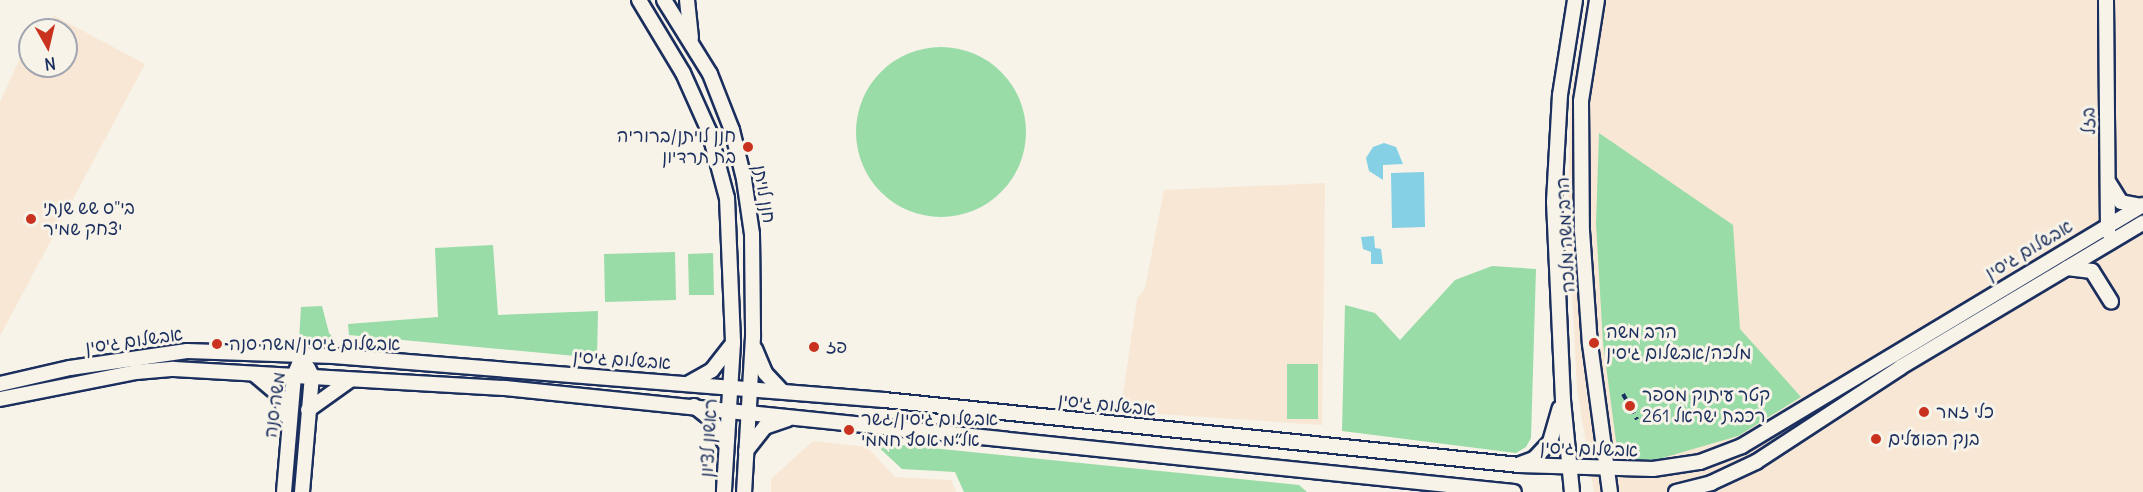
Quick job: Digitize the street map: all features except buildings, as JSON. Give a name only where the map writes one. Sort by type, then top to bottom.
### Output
[{"type":"street","points":[[644,2],[658,0]]},
{"type":"street","name":"חנן לויתן","points":[[664,0],[710,74],[732,130],[744,179],[752,234],[753,337],[748,412]]},
{"type":"street","points":[[687,0],[692,46]]},
{"type":"street","name":"הרב משה מלכה","points":[[1572,492],[1563,400],[1554,202],[1560,94],[1575,0]]},
{"type":"street","name":"הרב משה מלכה","points":[[1597,0],[1581,101],[1582,231],[1610,492]]},
{"type":"street","name":"בזל","points":[[2106,0],[2109,242]]},
{"type":"street","name":"חנן לויתן","points":[[644,2],[683,73],[718,159],[730,234],[733,343],[730,387]]},
{"type":"street","points":[[2108,180],[2121,202],[2142,205]]},
{"type":"street","name":"אבשלום גיסין","points":[[0,384],[70,368],[187,351],[303,355],[782,391],[1518,465],[1569,469],[1653,469],[1700,462],[1742,446],[2142,205]]},
{"type":"street","name":"אבשלום גיסין","points":[[1676,492],[1710,483],[1756,462],[1901,368],[2143,223]]},
{"type":"street","points":[[2065,268],[2086,267],[2092,271],[2111,301]]},
{"type":"street","points":[[753,337],[757,360],[782,391]]},
{"type":"street","points":[[687,383],[712,370],[733,343]]},
{"type":"street","name":"משה סנה","points":[[284,492],[294,376],[303,355]]},
{"type":"street","name":"משה סנה","points":[[302,492],[312,376],[303,355]]},
{"type":"street","name":"אבשלום גיסין","points":[[0,399],[136,372],[190,369],[312,376],[728,409],[1509,492]]},
{"type":"street","points":[[252,373],[280,396],[288,425]]},
{"type":"street","points":[[308,410],[334,388],[352,379]]},
{"type":"street","name":"ראשון לציון","points":[[724,492],[730,387]]},
{"type":"street","points":[[1518,465],[1534,459],[1550,442],[1563,400]]},
{"type":"street","points":[[694,406],[712,420],[725,444]]},
{"type":"street","name":"ראשון לציון","points":[[744,492],[748,412]]},
{"type":"street","points":[[745,453],[765,427],[792,417]]},
{"type":"shaded area","points":[[1587,0],[2143,0],[2143,492],[1594,492],[1577,389],[1568,212],[1570,100]]},
{"type":"shaded area","name":"בי\"ס שש שנתי יצחק שמיר","points":[[78,28],[145,64],[0,336],[0,102],[18,62],[18,78],[78,78]]},
{"type":"shaded area","points":[[1325,183],[1322,425],[1130,412],[1122,401],[1137,299],[1145,288],[1164,190]]},
{"type":"shaded area","points":[[813,441],[867,447],[895,477],[951,480],[956,492],[771,492],[771,479]]},
{"type":"green space","points":[[941,47],[958,48],[974,53],[1001,72],[1020,99],[1025,115],[1025,149],[1020,165],[1001,192],[974,211],[958,216],[941,217],[924,216],[908,211],[881,192],[862,165],[857,149],[856,132],[857,115],[862,99],[881,72],[908,53],[924,48]]},
{"type":"green space","points":[[1599,133],[1733,225],[1740,329],[1801,397],[1738,436],[1652,461],[1618,456],[1603,343],[1596,224]]},
{"type":"green space","points":[[493,245],[498,315],[598,311],[597,358],[349,335],[348,324],[438,317],[435,248]]},
{"type":"green space","points":[[675,252],[676,300],[605,302],[604,254]]},
{"type":"green space","points":[[713,253],[714,295],[689,295],[688,254]]},
{"type":"green space","points":[[1492,266],[1536,269],[1531,438],[1526,447],[1516,453],[1342,431],[1345,305],[1375,313],[1400,340],[1455,280]]},
{"type":"green space","points":[[322,306],[329,333],[334,339],[299,341],[301,307]]},
{"type":"green space","points":[[1287,364],[1318,364],[1318,419],[1287,419]]},
{"type":"green space","points":[[873,442],[1299,485],[1307,492],[964,492],[955,472],[902,469]]},
{"type":"water","points":[[1384,143],[1396,147],[1403,164],[1383,165],[1383,180],[1369,171],[1366,158],[1373,147]]},
{"type":"water","points":[[1424,172],[1425,227],[1392,228],[1391,173]]},
{"type":"water","points":[[1374,236],[1375,248],[1381,249],[1383,264],[1371,264],[1371,252],[1363,249],[1361,237]]},
{"type":"railway","points":[[1623,394],[1637,419]]},
{"type":"place","name":"חנן לויתן/ברוריה בת תרדיון","points":[[748,147]]},
{"type":"place","name":"בי\"ס שש שנתי יצחק שמיר","points":[[31,219]]},
{"type":"place","name":"הרב משה מלכה/אבשלום גיסין","points":[[1594,343]]},
{"type":"place","name":"אבשלום גיסין/משה סנה","points":[[217,344]]},
{"type":"place","name":"פז","points":[[814,347]]},
{"type":"place","name":"קטר עיתוק מספר 261 רכבת ישראל","points":[[1630,406]]},
{"type":"place","name":"כלי זמר","points":[[1924,412]]},
{"type":"place","name":"אבשלום גיסין/גשר אל״מ אסף חממי","points":[[849,430]]},
{"type":"place","name":"בנק הפועלים","points":[[1876,439]]}]
